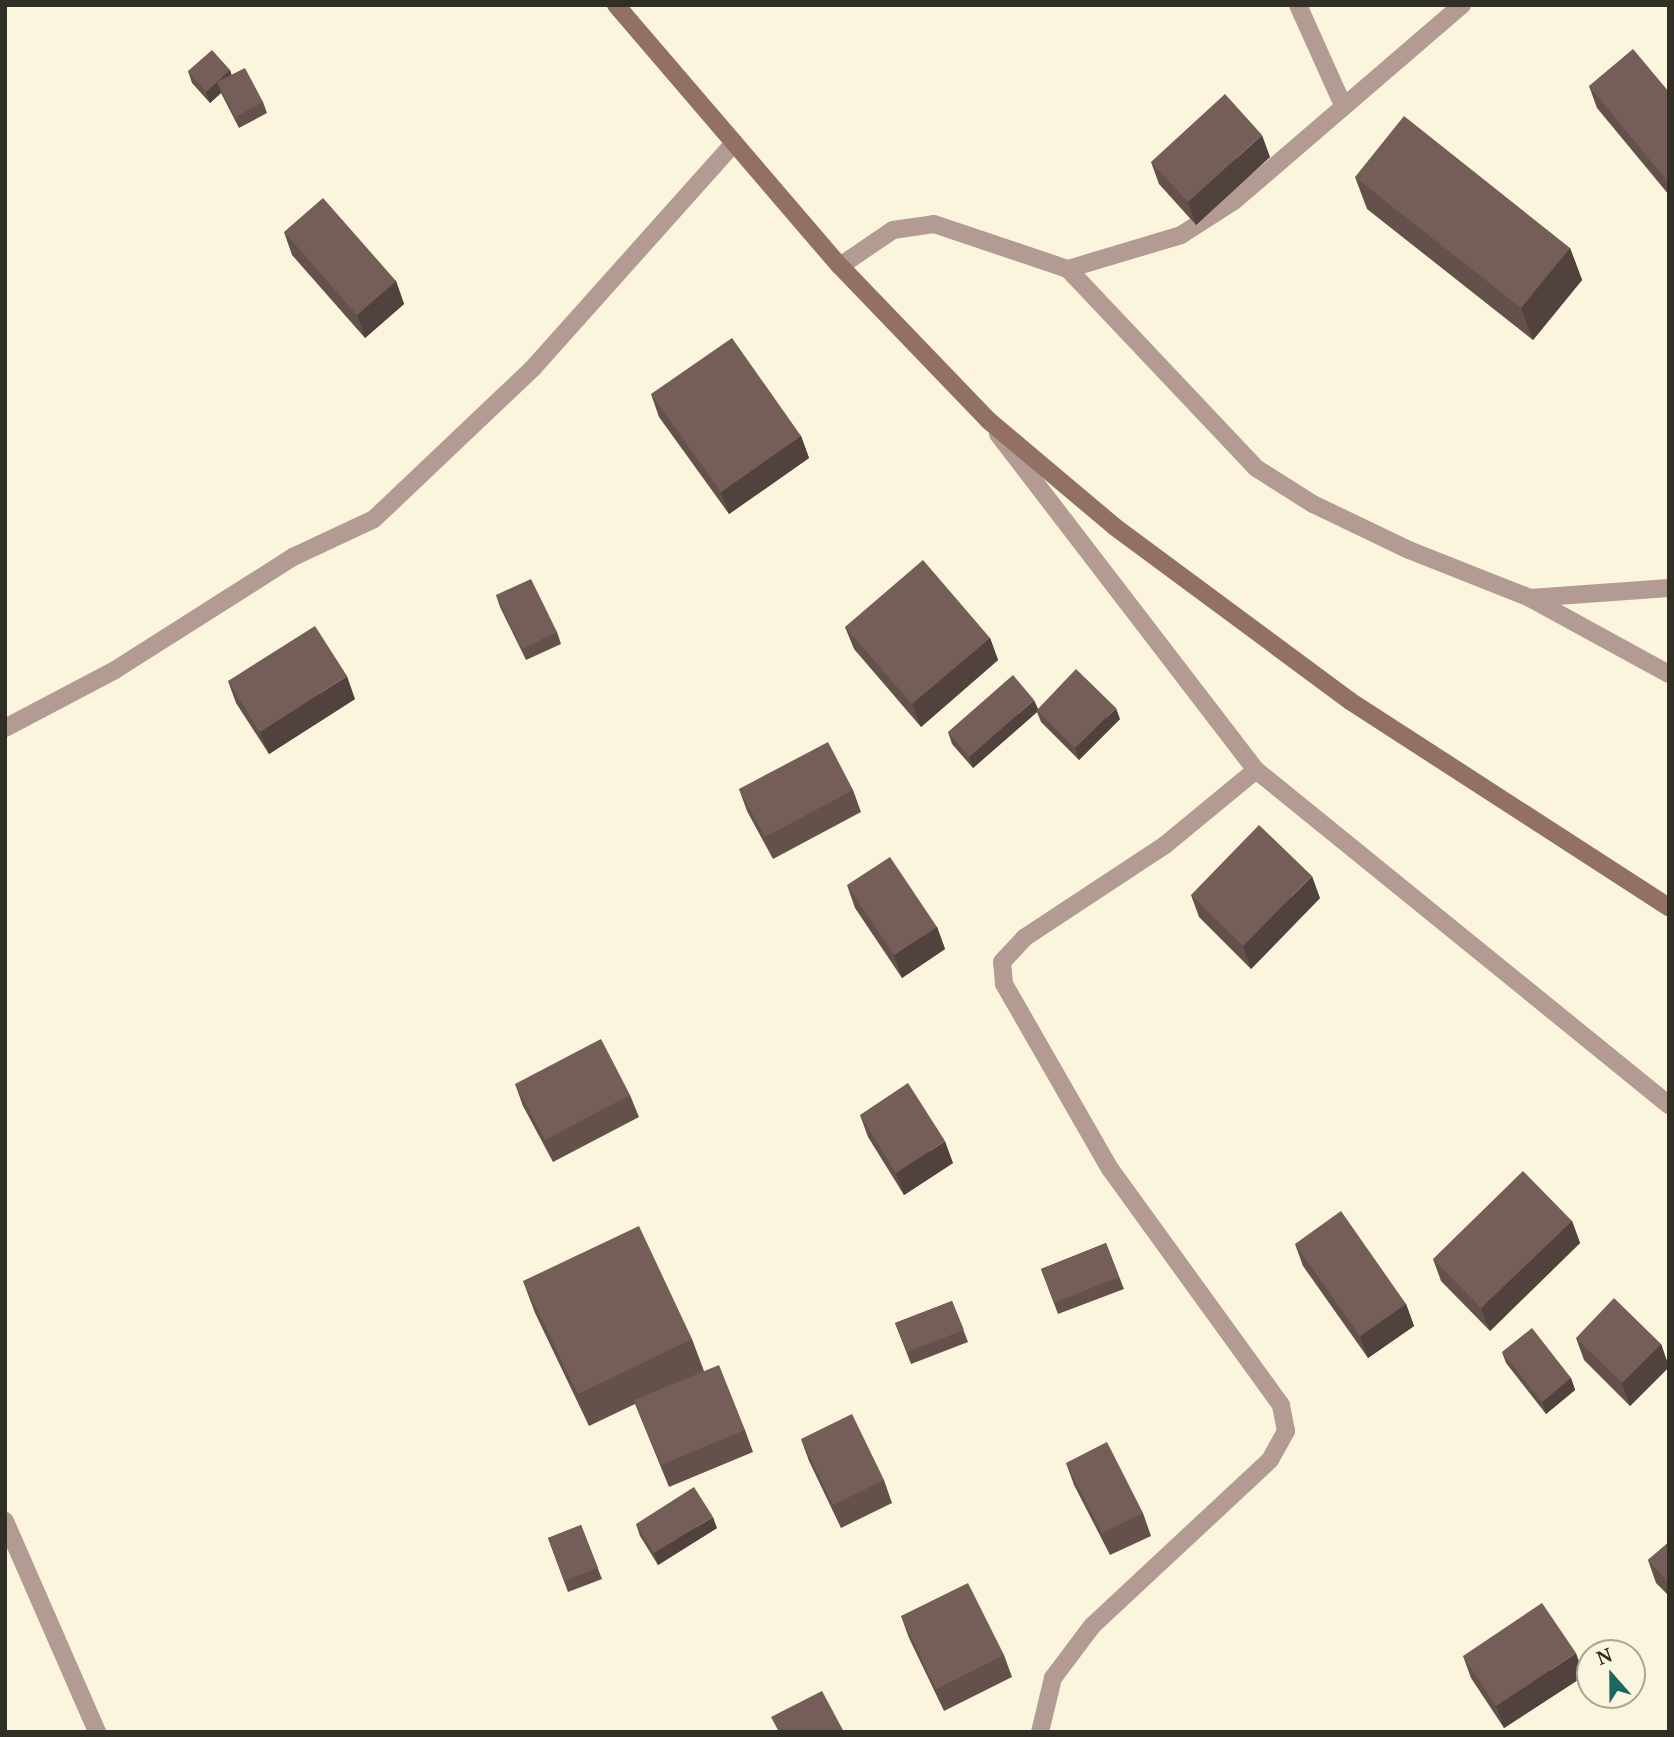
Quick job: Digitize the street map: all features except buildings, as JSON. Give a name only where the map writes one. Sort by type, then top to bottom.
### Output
[{"type":"main road","points":[[616,5],[840,266],[988,420],[1115,527],[1350,701],[1669,907]]},
{"type":"street","points":[[1298,5],[1343,105]]},
{"type":"street","points":[[1068,269],[1181,235],[1234,201],[1462,5]]},
{"type":"street","points":[[5,728],[115,670],[293,557],[374,519],[533,368],[734,143]]},
{"type":"street","points":[[840,266],[893,230],[934,224],[1068,269],[1256,468],[1312,504],[1373,533],[1530,598],[1669,674]]},
{"type":"street","points":[[988,420],[1256,770],[1669,1105]]},
{"type":"street","points":[[1530,598],[1669,588]]},
{"type":"street","points":[[1040,1732],[1054,1678],[1092,1626],[1270,1460],[1286,1431],[1281,1405],[1110,1169],[1004,984],[1002,962],[1024,938],[1166,845],[1256,770]]},
{"type":"street","points":[[5,1521],[97,1732]]}]
